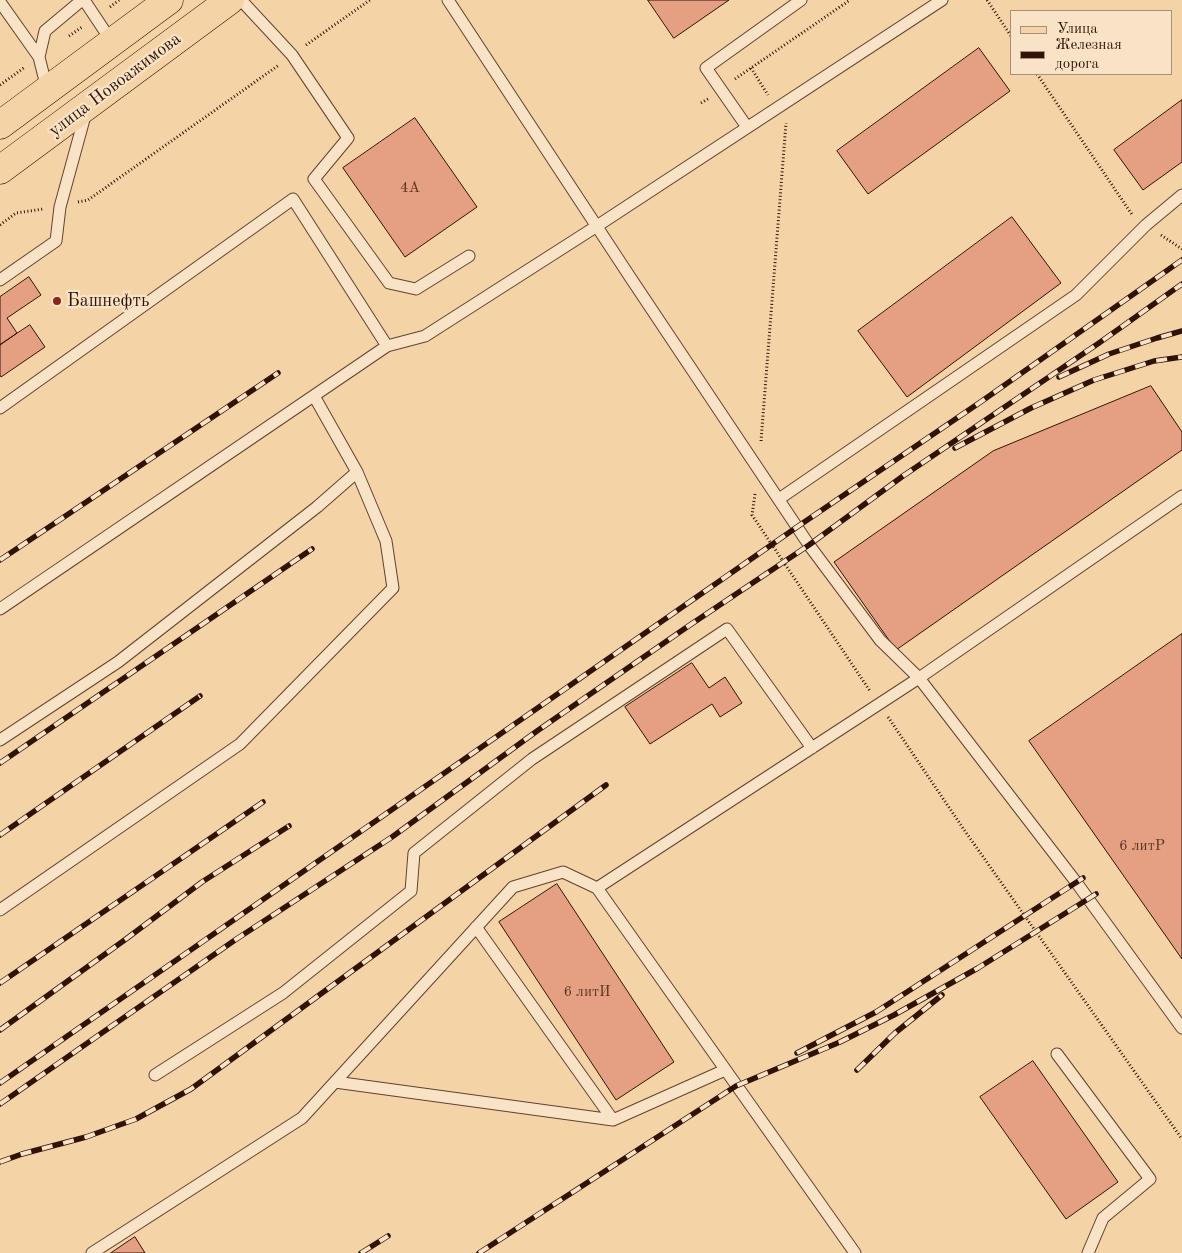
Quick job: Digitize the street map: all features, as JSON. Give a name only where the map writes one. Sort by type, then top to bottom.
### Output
[{"type":"main road","name":"улица Новоажимова","points":[[0,125],[169,0]]},
{"type":"main road","name":"улица Новоажимова","points":[[0,170],[230,0]]},
{"type":"lane","points":[[39,57],[45,31],[83,0],[112,42]]},
{"type":"lane","points":[[241,0],[292,55],[348,138],[314,179],[389,283],[416,289],[469,256]]},
{"type":"lane","points":[[448,0],[809,545],[880,640],[919,678],[1076,882],[1182,1028]]},
{"type":"lane","points":[[747,128],[706,68],[801,0]]},
{"type":"lane","points":[[0,609],[387,346],[425,336],[942,0]]},
{"type":"lane","points":[[0,2],[39,57],[47,90]]},
{"type":"lane","points":[[0,280],[56,241],[60,207],[88,106]]},
{"type":"lane","points":[[779,499],[1076,295],[1146,225],[1182,195]]},
{"type":"lane","points":[[0,408],[294,199],[387,346]]},
{"type":"lane","points":[[0,910],[240,744],[393,588],[386,542],[357,472],[314,396]]},
{"type":"lane","points":[[0,740],[118,662],[317,507],[357,472]]},
{"type":"lane","points":[[597,888],[919,678],[1182,496]]},
{"type":"lane","points":[[155,1075],[283,993],[411,891],[414,852],[532,759],[727,628],[812,748]]},
{"type":"lane","points":[[92,1253],[302,1118],[513,887],[563,872],[597,888],[855,1253]]},
{"type":"lane","points":[[476,927],[613,1120]]},
{"type":"lane","points":[[1058,1054],[1150,1179],[1103,1218],[1088,1253]]},
{"type":"lane","points":[[334,1082],[613,1120],[725,1070]]},
{"type":"path","points":[[0,225],[16,213],[60,207],[88,200],[370,0]]},
{"type":"path","points":[[701,103],[850,0]]},
{"type":"path","points":[[986,0],[1010,35]]},
{"type":"path","points":[[1038,75],[1134,217],[1182,249]]},
{"type":"building","points":[[648,0],[729,0],[674,38]]},
{"type":"building","points":[[979,48],[1010,91],[868,194],[837,151]]},
{"type":"building","points":[[1182,100],[1182,162],[1143,190],[1114,150]]},
{"type":"building","points":[[415,118],[477,207],[405,257],[343,168]]},
{"type":"building","points":[[1012,217],[1061,283],[907,397],[858,331]]},
{"type":"building","points":[[29,277],[41,295],[7,318],[17,333],[0,345],[0,297]]},
{"type":"building","points":[[30,325],[45,347],[1,377],[0,345]]},
{"type":"building","points":[[1151,386],[1182,432],[1182,450],[896,650],[834,562],[993,451]]},
{"type":"building","points":[[1182,634],[1182,959],[1029,741]]},
{"type":"building","points":[[692,663],[709,688],[725,677],[742,703],[720,717],[712,704],[650,744],[625,707]]},
{"type":"building","points":[[557,884],[674,1062],[616,1100],[499,922]]},
{"type":"building","points":[[1033,1061],[1118,1182],[1066,1219],[980,1097]]},
{"type":"building","points":[[135,1237],[145,1253],[111,1253]]},
{"type":"railway","points":[[0,1083],[1182,260]]},
{"type":"railway","points":[[0,1104],[235,940],[392,837],[537,731],[809,545],[903,476],[1099,343],[1182,284]]},
{"type":"railway","points":[[1059,377],[1109,354],[1182,331]]},
{"type":"railway","points":[[955,448],[1031,408],[1094,380],[1154,361],[1182,357]]},
{"type":"railway","points":[[0,560],[278,373]]},
{"type":"railway","points":[[0,763],[312,549]]},
{"type":"railway","points":[[0,835],[200,696]]},
{"type":"railway","points":[[0,1162],[22,1154],[86,1137],[136,1119],[191,1089],[606,785]]},
{"type":"railway","points":[[0,983],[263,802]]},
{"type":"railway","points":[[0,1030],[202,882],[289,826]]},
{"type":"railway","points":[[797,1053],[876,1012],[1083,878]]},
{"type":"railway","points":[[479,1253],[736,1086],[840,1042],[894,1015],[978,968],[1096,894]]},
{"type":"railway","points":[[857,1070],[895,1033],[942,995]]},
{"type":"railway","points":[[361,1253],[388,1236]]},
{"type":"place","name":"Башнефть","points":[[57,301]]}]
